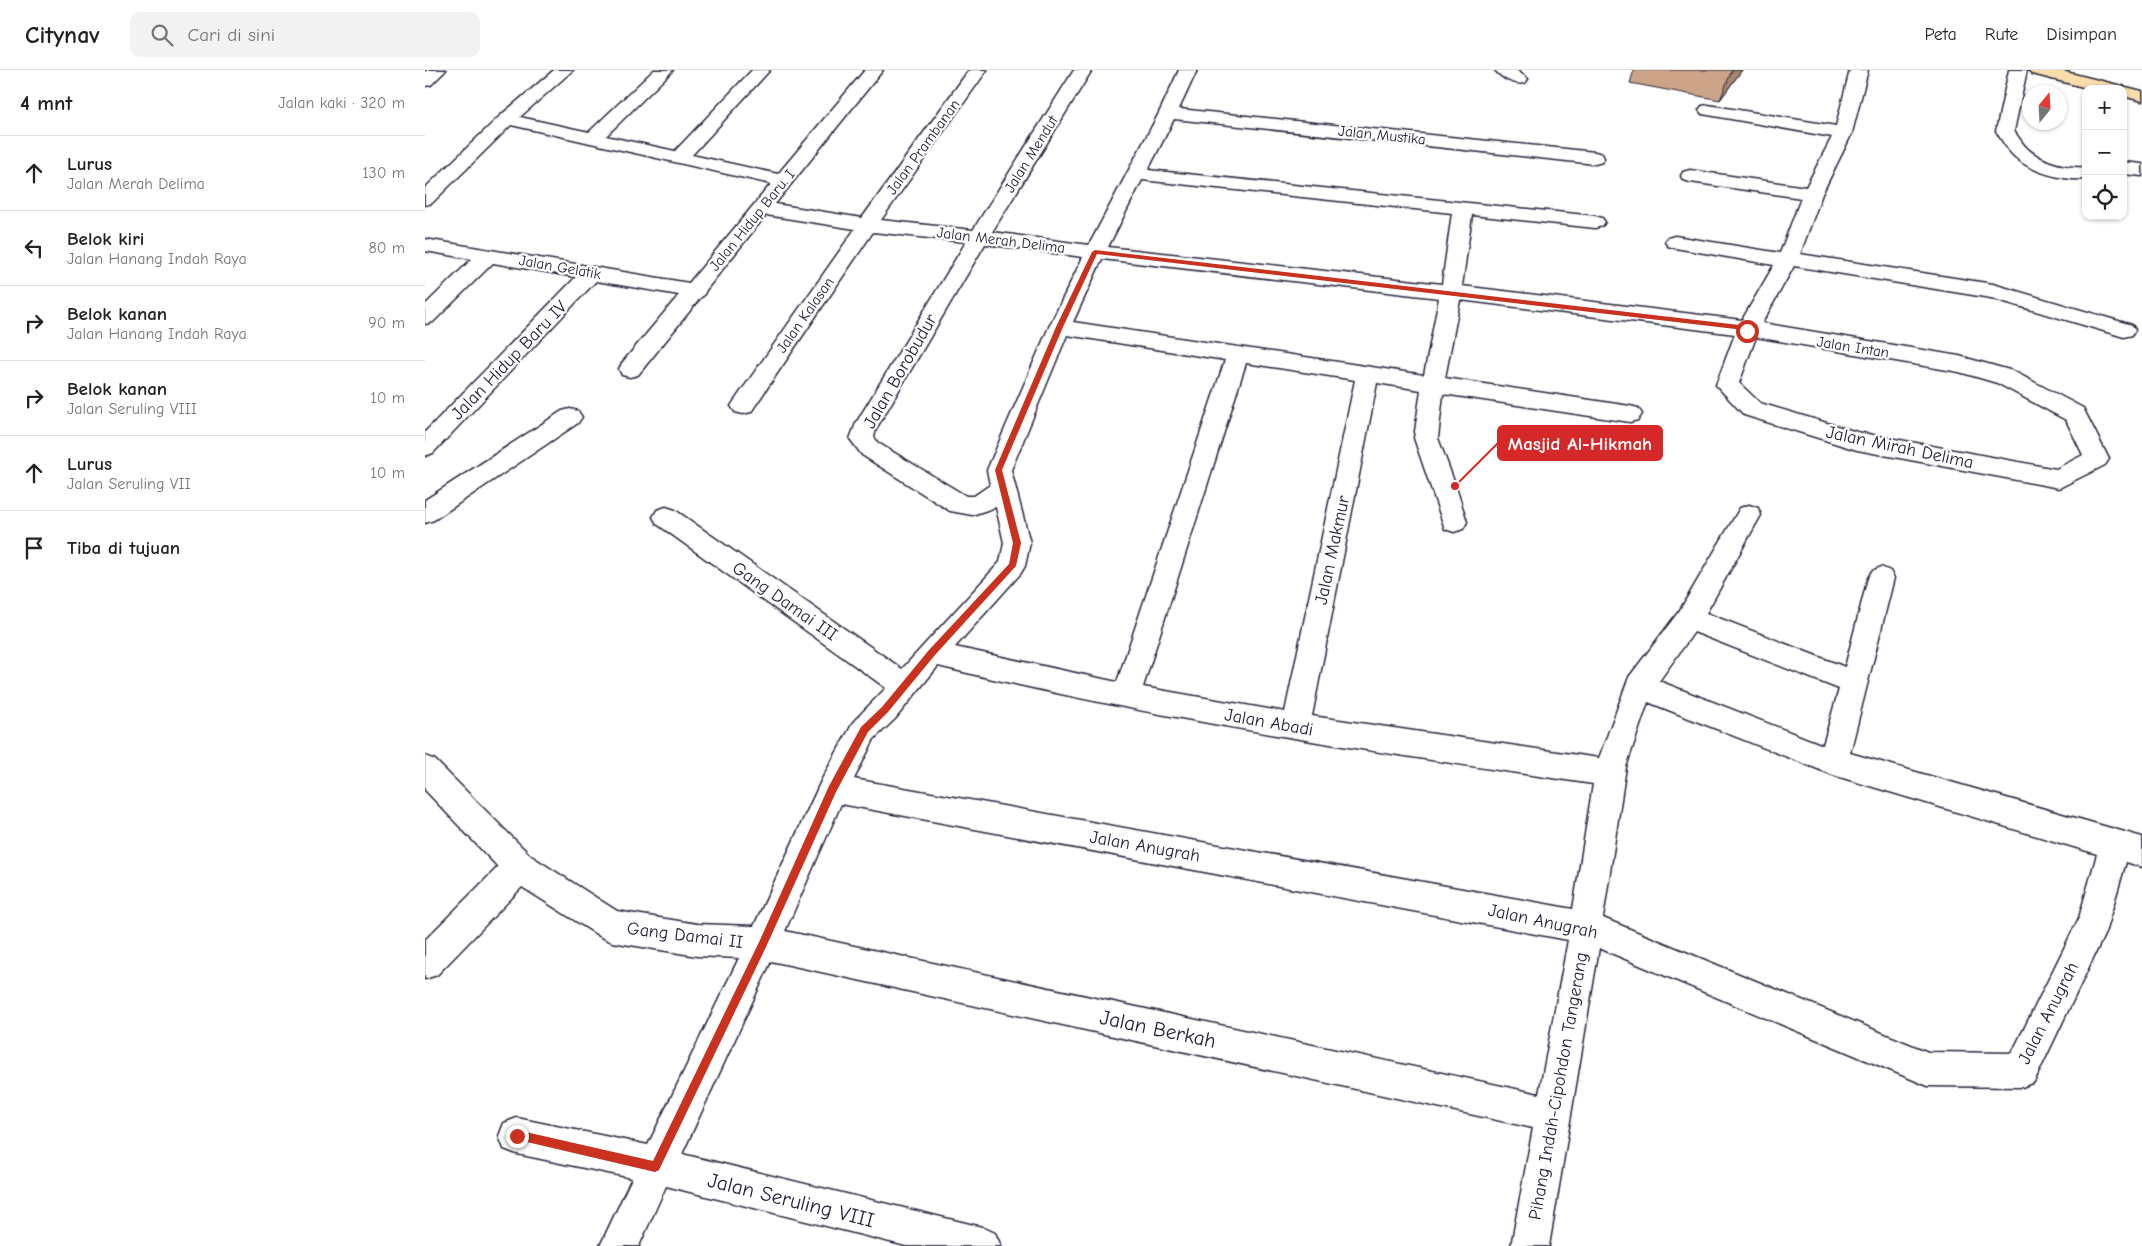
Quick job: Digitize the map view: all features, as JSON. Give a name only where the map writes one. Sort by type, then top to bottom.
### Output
[{"type":"main road","points":[[2038,70],[2097,85]]},
{"type":"main road","points":[[2127,92],[2142,96]]},
{"type":"street","points":[[425,81],[437,70]]},
{"type":"street","points":[[425,199],[507,119],[564,70]]},
{"type":"street","points":[[593,138],[665,70]]},
{"type":"street","points":[[680,157],[761,70]]},
{"type":"street","name":"Jalan Hidup Baru. I","points":[[630,369],[874,70]]},
{"type":"street","name":"Jalan Prambanan","points":[[868,225],[978,70]]},
{"type":"street","name":"Jalan Mendut","points":[[979,237],[1083,70]]},
{"type":"street","points":[[619,1246],[642,1163],[763,943],[833,789],[865,730],[932,653],[1012,566],[1017,543],[999,470],[1060,327],[1095,252],[1169,113],[1188,70]]},
{"type":"street","points":[[1504,70],[1519,79]]},
{"type":"street","name":"Jalan Mirah Delima","points":[[1859,70],[1843,133],[1812,194],[1788,260],[1748,328],[1727,385],[1752,409],[1857,441],[2059,479],[2097,459],[2075,414],[2005,377],[1959,364]]},
{"type":"street","points":[[2018,70],[2005,131],[2023,156],[2055,169],[2082,174]]},
{"type":"street","points":[[1708,110],[1843,133]]},
{"type":"street","name":"Jalan Mustika","points":[[1169,113],[1595,158]]},
{"type":"street","points":[[507,119],[782,181]]},
{"type":"street","points":[[2127,168],[2142,170]]},
{"type":"street","points":[[1136,174],[1595,222]]},
{"type":"street","points":[[1690,176],[1812,194]]},
{"type":"street","name":"Jalan Merah Delima","points":[[761,208],[868,225],[1748,328]]},
{"type":"street","points":[[1454,522],[1443,484],[1426,438],[1433,384],[1451,292],[1463,208]]},
{"type":"street","name":"Jalan Kalasan","points":[[743,406],[868,225]]},
{"type":"street","name":"Jalan Borobudur","points":[[979,237],[864,429],[862,439],[870,449],[959,504],[969,507],[982,504],[1004,488]]},
{"type":"street","points":[[1675,242],[1993,291],[2124,330]]},
{"type":"street","name":"Jalan Gelatik","points":[[425,245],[593,272],[695,291]]},
{"type":"street","points":[[425,317],[489,255]]},
{"type":"street","name":"Jalan Hidup Baru IV","points":[[425,447],[593,272]]},
{"type":"street","points":[[1060,327],[1630,414]]},
{"type":"street","name":"Jalan Intan","points":[[1748,328],[1959,364]]},
{"type":"street","points":[[1126,696],[1238,354]]},
{"type":"street","name":"Jalan Makmur","points":[[1296,727],[1368,373]]},
{"type":"street","points":[[425,513],[570,416]]},
{"type":"street","name":"Pihang Indah-Cipohdon Tangerang","points":[[1530,1246],[1586,927],[1609,773],[1639,686],[1689,618],[1749,515]]},
{"type":"street","name":"Gang Damai III","points":[[666,517],[905,686]]},
{"type":"street","points":[[1833,762],[1881,578]]},
{"type":"street","points":[[1689,618],[1855,683]]},
{"type":"street","name":"Jalan Abadi","points":[[932,653],[1126,696],[1296,727],[1609,773]]},
{"type":"street","points":[[1639,686],[1833,762],[2128,848]]},
{"type":"street","name":"Gang Damai II","points":[[425,770],[520,866],[612,926],[697,940],[763,943]]},
{"type":"street","name":"Jalan Anugrah","points":[[833,789],[1586,927],[1928,1069],[2022,1070],[2128,848]]},
{"type":"street","points":[[425,962],[520,866]]},
{"type":"street","name":"Jalan Berkah","points":[[763,943],[1553,1115]]},
{"type":"street","name":"Jalan Seruling VIII","points":[[517,1136],[642,1163],[982,1246]]},
{"type":"place","name":"Masjid Al-Hikmah","points":[[1455,486]]},
{"type":"route","points":[[517,1136],[629,1159],[655,1167],[763,943],[833,789],[865,730],[885,710],[932,653],[1012,566],[1017,543],[999,470],[1060,327],[1095,252],[1748,328],[1747,331]]}]
